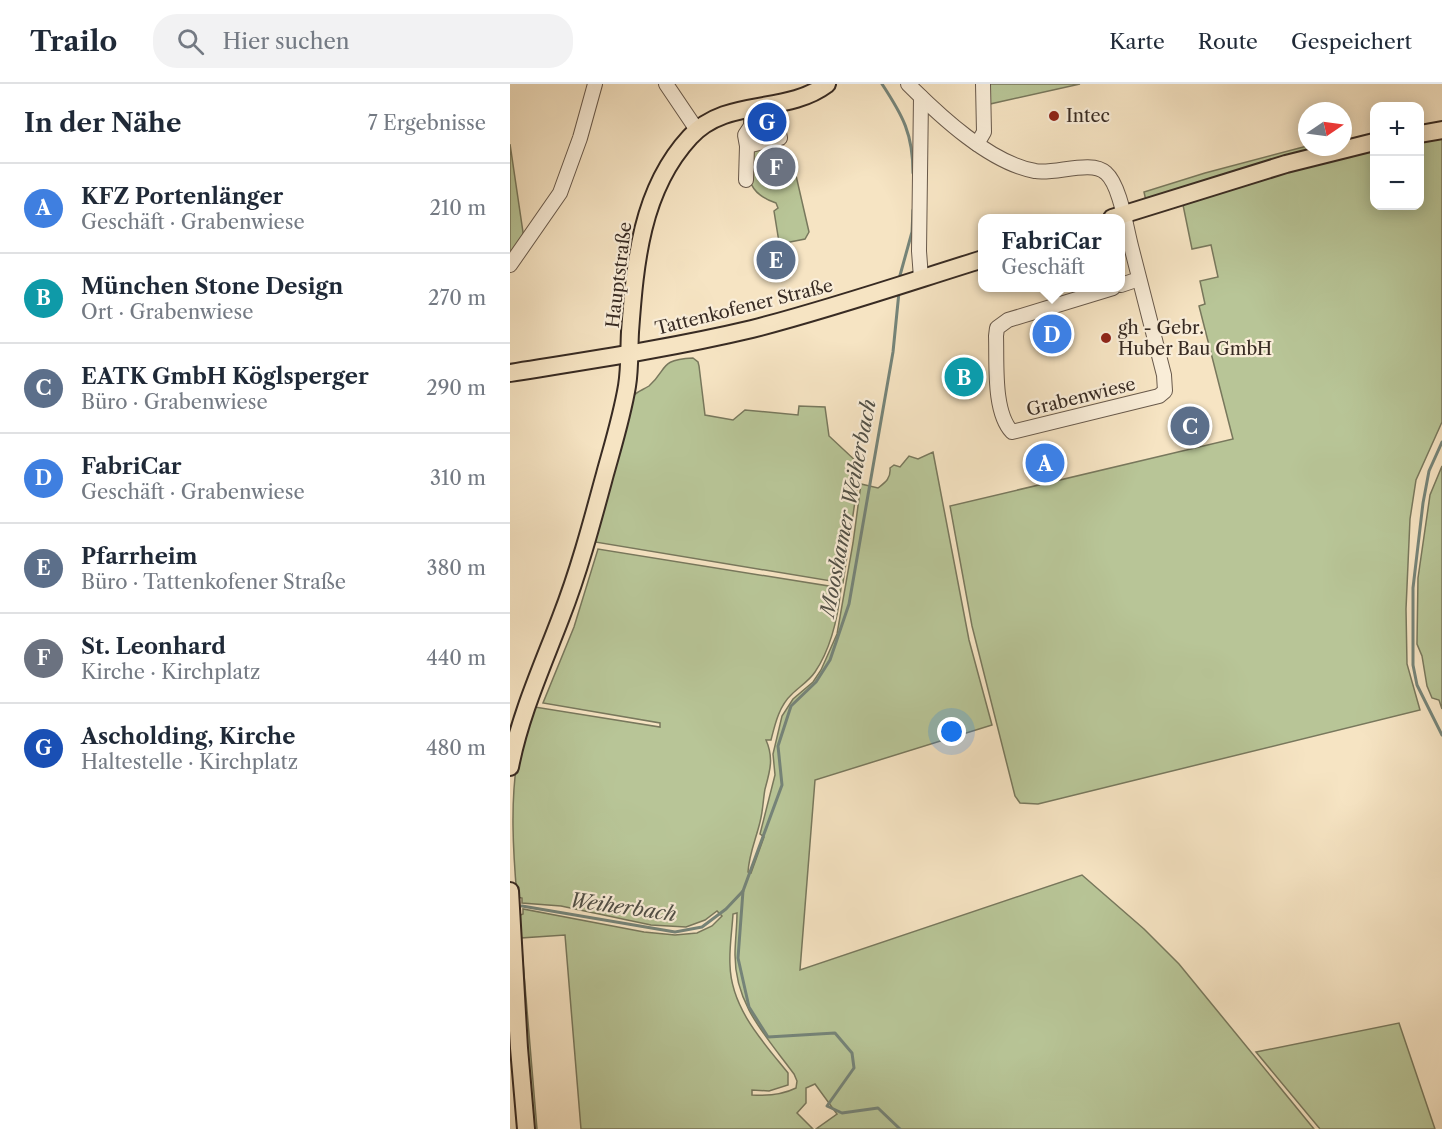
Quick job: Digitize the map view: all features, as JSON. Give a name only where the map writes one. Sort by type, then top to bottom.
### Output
[{"type":"main road","name":"Hauptstraße","points":[[510,767],[520,727],[562,615],[585,544],[606,469],[627,386],[640,242],[646,215],[660,179],[681,147],[697,130],[717,117],[806,96],[827,84]]},
{"type":"main road","points":[[1424,133],[1442,130]]},
{"type":"main road","points":[[1125,214],[1286,164],[1370,143]]},
{"type":"main road","name":"Tattenkofener Straße","points":[[510,373],[629,354],[752,328],[978,261]]},
{"type":"main road","points":[[510,891],[526,1129]]},
{"type":"street","points":[[510,265],[560,193],[580,138],[595,84]]},
{"type":"street","points":[[666,84],[697,130]]},
{"type":"street","name":"Grabenwiese","points":[[908,84],[977,144],[1000,160],[1036,172],[1056,172],[1086,167],[1099,168],[1109,175],[1114,186],[1117,214]]},
{"type":"street","points":[[977,144],[984,132],[983,84]]},
{"type":"street","points":[[915,280],[919,251],[921,97]]},
{"type":"street","points":[[747,146],[780,138],[773,105]]},
{"type":"street","points":[[746,180],[745,135],[751,126],[751,108]]},
{"type":"street","name":"Grabenwiese","points":[[1100,292],[1008,320],[997,328],[998,393],[1004,420],[1012,432],[1159,396],[1165,391],[1164,375],[1139,279],[1125,240]]},
{"type":"street","points":[[1125,284],[1139,279]]},
{"type":"green space","points":[[989,84],[1080,84],[990,104]]},
{"type":"green space","points":[[1442,135],[1442,422],[1416,480],[1410,519],[1406,609],[1407,664],[1420,710],[1038,804],[1020,803],[1015,796],[972,626],[950,506],[1233,439],[1199,306],[1205,304],[1200,281],[1218,277],[1211,245],[1192,249],[1183,205],[1248,181],[1343,156],[1352,156],[1352,154],[1370,149],[1370,210],[1424,210],[1424,138]]},
{"type":"green space","points":[[778,142],[792,158],[809,232],[805,239],[785,243],[779,242],[774,211],[778,208],[776,203],[766,199],[754,189],[749,176],[749,149]]},
{"type":"green space","points":[[510,144],[524,239],[510,259]]},
{"type":"green space","points":[[1298,148],[1298,156],[1304,156],[1146,201],[1144,192]]},
{"type":"green space","points":[[693,358],[699,366],[705,415],[733,420],[745,410],[798,415],[799,406],[825,407],[829,436],[858,463],[859,474],[843,583],[595,542],[632,397],[649,386],[669,363]]},
{"type":"green space","points":[[933,452],[969,640],[992,725],[815,780],[800,970],[1082,875],[1144,929],[1179,964],[1314,1129],[816,1129],[837,1114],[815,1084],[806,1088],[806,1103],[797,1113],[813,1129],[581,1129],[565,935],[521,938],[537,1129],[532,1129],[518,916],[523,914],[523,909],[644,932],[675,935],[697,933],[712,926],[722,916],[717,911],[705,920],[686,927],[651,925],[561,906],[522,903],[522,898],[517,897],[513,826],[515,772],[518,755],[535,707],[660,727],[660,723],[543,703],[574,627],[598,549],[841,588],[836,621],[826,652],[813,675],[784,704],[771,740],[766,740],[770,753],[770,764],[761,818],[750,859],[748,872],[751,873],[764,837],[760,834],[775,775],[773,754],[782,716],[793,699],[813,682],[837,634],[861,484],[878,488],[890,475],[890,468],[894,465],[900,467],[909,456],[918,459]],"holes":[[[737,913],[735,955],[740,989],[754,1019],[794,1074],[797,1081],[796,1088],[785,1092],[752,1095],[752,1090],[769,1091],[788,1085],[788,1073],[750,1024],[736,996],[732,981],[730,946],[733,914]]]},
{"type":"green space","points":[[1442,466],[1442,709],[1439,700],[1432,698],[1427,686],[1422,656],[1417,644],[1418,578],[1430,495]]},
{"type":"green space","points":[[1399,1023],[1435,1129],[1320,1129],[1256,1052]]},
{"type":"waterway","name":"Mooshamer Weiherbach","points":[[882,84],[896,106],[909,136],[913,173]]},
{"type":"waterway","name":"Mooshamer Weiherbach","points":[[899,279],[912,232],[913,210]]},
{"type":"waterway","name":"Mooshamer Weiherbach","points":[[899,292],[893,352],[849,604],[830,660],[816,682],[791,706],[778,746],[782,785],[743,891],[738,958],[749,1007],[768,1037],[835,1033],[852,1053],[854,1068],[827,1106],[842,1113],[878,1108],[900,1129]]},
{"type":"waterway","points":[[1442,442],[1429,471],[1413,588],[1413,665],[1417,685],[1442,735]]},
{"type":"waterway","name":"Weiherbach","points":[[522,906],[675,932],[702,927],[726,909],[743,891]]},
{"type":"place","name":"Intec","points":[[1054,116]]},
{"type":"place","name":"Ascholding, Kirche","points":[[767,122]]},
{"type":"place","name":"St. Leonhard","points":[[776,167]]},
{"type":"place","name":"Pfarrheim","points":[[776,260]]},
{"type":"place","name":"FabriCar","points":[[1052,334]]},
{"type":"place","name":"gh - Gebr. Huber Bau GmbH","points":[[1106,338]]},
{"type":"place","name":"München Stone Design","points":[[964,377]]},
{"type":"place","name":"EATK GmbH Köglsperger","points":[[1190,426]]},
{"type":"place","name":"KFZ Portenlänger","points":[[1045,463]]}]
